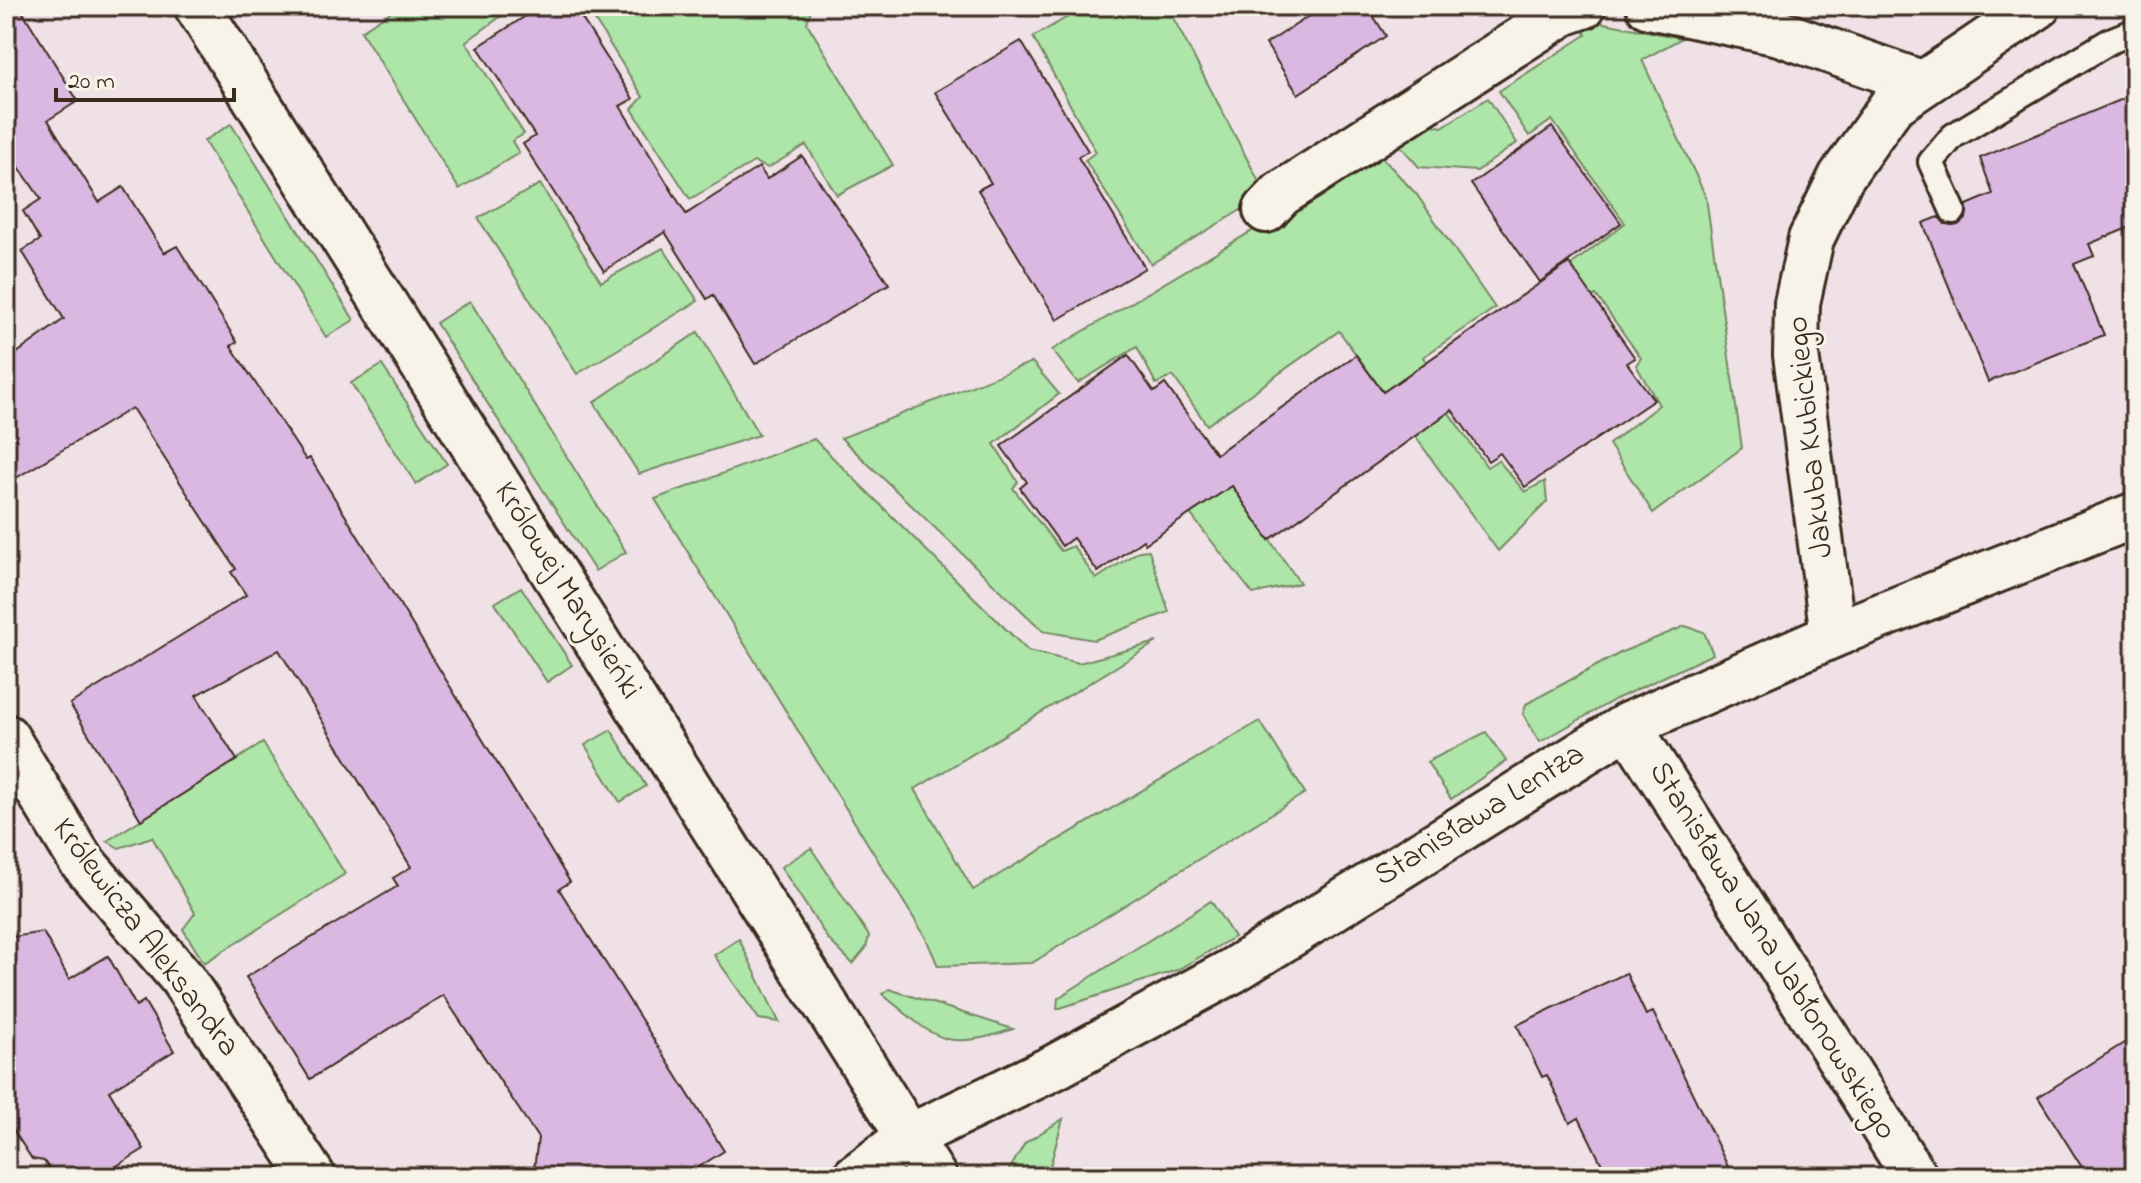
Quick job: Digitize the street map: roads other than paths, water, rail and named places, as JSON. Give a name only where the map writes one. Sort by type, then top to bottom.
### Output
[{"type":"street","name":"Królowej Marysieńki","points":[[197,6],[934,1177]]},
{"type":"street","points":[[1266,210],[1281,194],[1563,13],[1583,6]]},
{"type":"street","points":[[1649,6],[1779,33],[1921,83]]},
{"type":"street","name":"Jakuba Kubickiego","points":[[1833,635],[1796,355],[1799,290],[1811,239],[1841,177],[1892,105],[2038,6]]},
{"type":"street","name":"Stanisława Lentza","points":[[855,1177],[907,1138],[1053,1068],[1232,971],[1628,725],[1833,635],[2135,515]]},
{"type":"street","name":"Stanisława Jana Jabłonowskiego","points":[[1628,725],[1915,1177]]},
{"type":"street","name":"Królewicza Aleksandra","points":[[6,737],[80,859],[181,977],[313,1177]]},
{"type":"lane","points":[[1953,211],[1931,162],[1953,136],[2110,41],[2135,31]]}]
